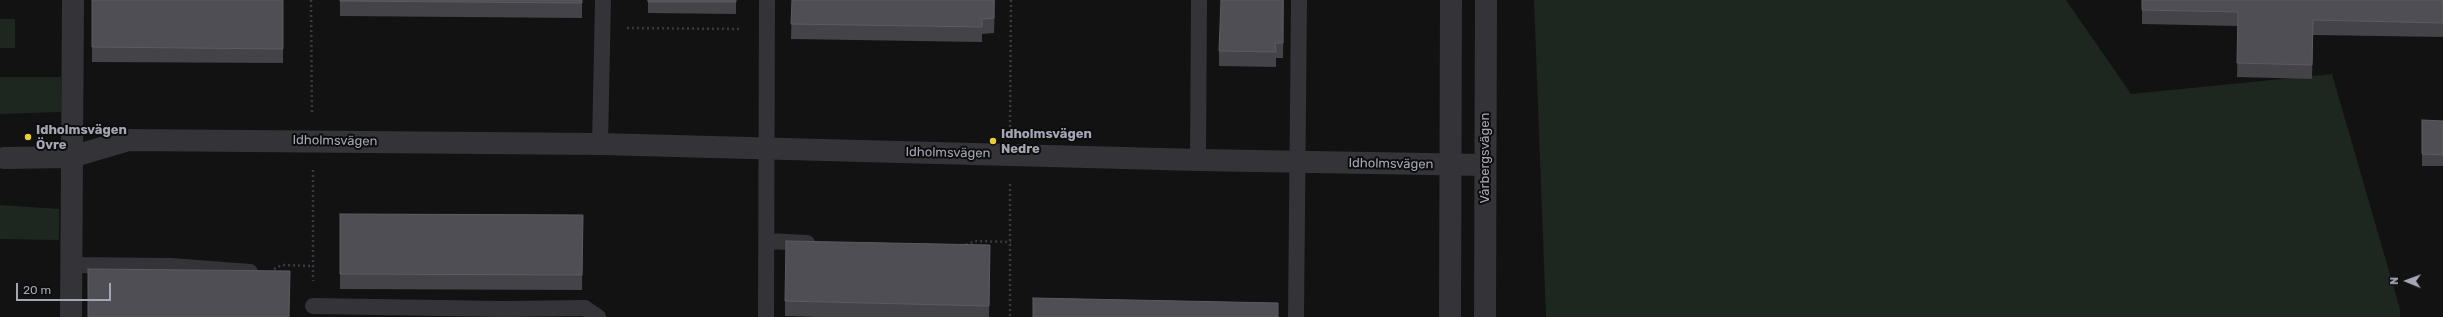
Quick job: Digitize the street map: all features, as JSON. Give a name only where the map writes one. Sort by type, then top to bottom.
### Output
[{"type":"street","points":[[71,317],[73,0]]},
{"type":"street","points":[[1450,317],[1451,0]]},
{"type":"street","name":"Vårbergsvägen","points":[[1485,317],[1486,0]]},
{"type":"street","name":"Idholmsvägen","points":[[4,158],[72,157],[129,140],[600,144],[1198,160],[1485,165]]},
{"type":"lane","points":[[600,144],[603,0]]},
{"type":"lane","points":[[766,317],[767,0]]},
{"type":"lane","points":[[1198,160],[1199,0]]},
{"type":"lane","points":[[1296,317],[1299,0]]},
{"type":"lane","points":[[767,241],[821,243]]},
{"type":"lane","points":[[72,266],[171,266],[266,273]]},
{"type":"lane","points":[[314,306],[504,309],[585,308],[598,317]]},
{"type":"path","points":[[603,28],[766,29]]},
{"type":"path","points":[[960,248],[975,241],[1011,242]]},
{"type":"path","points":[[266,273],[282,265],[313,266]]},
{"type":"shaded area","points":[[1534,0],[2066,0],[2131,94],[2332,74],[2400,309],[2400,317],[1546,317]]},
{"type":"shaded area","points":[[0,19],[15,19],[15,48],[0,48]]},
{"type":"shaded area","points":[[0,77],[61,77],[61,112],[0,114]]},
{"type":"shaded area","points":[[0,205],[59,209],[59,240],[0,239]]},
{"type":"building","points":[[92,0],[283,0],[283,49],[92,47]]},
{"type":"building","points":[[582,0],[582,3],[340,1]]},
{"type":"building","points":[[648,0],[736,0],[736,2],[648,2]]},
{"type":"building","points":[[792,0],[994,0],[994,18],[982,19],[982,27],[791,24]]},
{"type":"building","points":[[1221,0],[1283,0],[1283,43],[1275,43],[1276,52],[1219,51]]},
{"type":"building","points":[[2142,0],[2443,0],[2443,23],[2313,20],[2312,65],[2237,63],[2238,12],[2142,10]]},
{"type":"building","points":[[2422,120],[2443,121],[2443,155],[2422,154]]},
{"type":"building","points":[[340,214],[583,215],[582,275],[340,274]]},
{"type":"building","points":[[786,241],[990,245],[989,306],[785,301]]},
{"type":"building","points":[[88,269],[290,271],[289,317],[88,317]]},
{"type":"building","points":[[1033,298],[1278,303],[1278,317],[1033,317]]},
{"type":"place","name":"Idholmsvägen Övre","points":[[28,137]]},
{"type":"place","name":"Idholmsvägen Nedre","points":[[993,141]]}]
